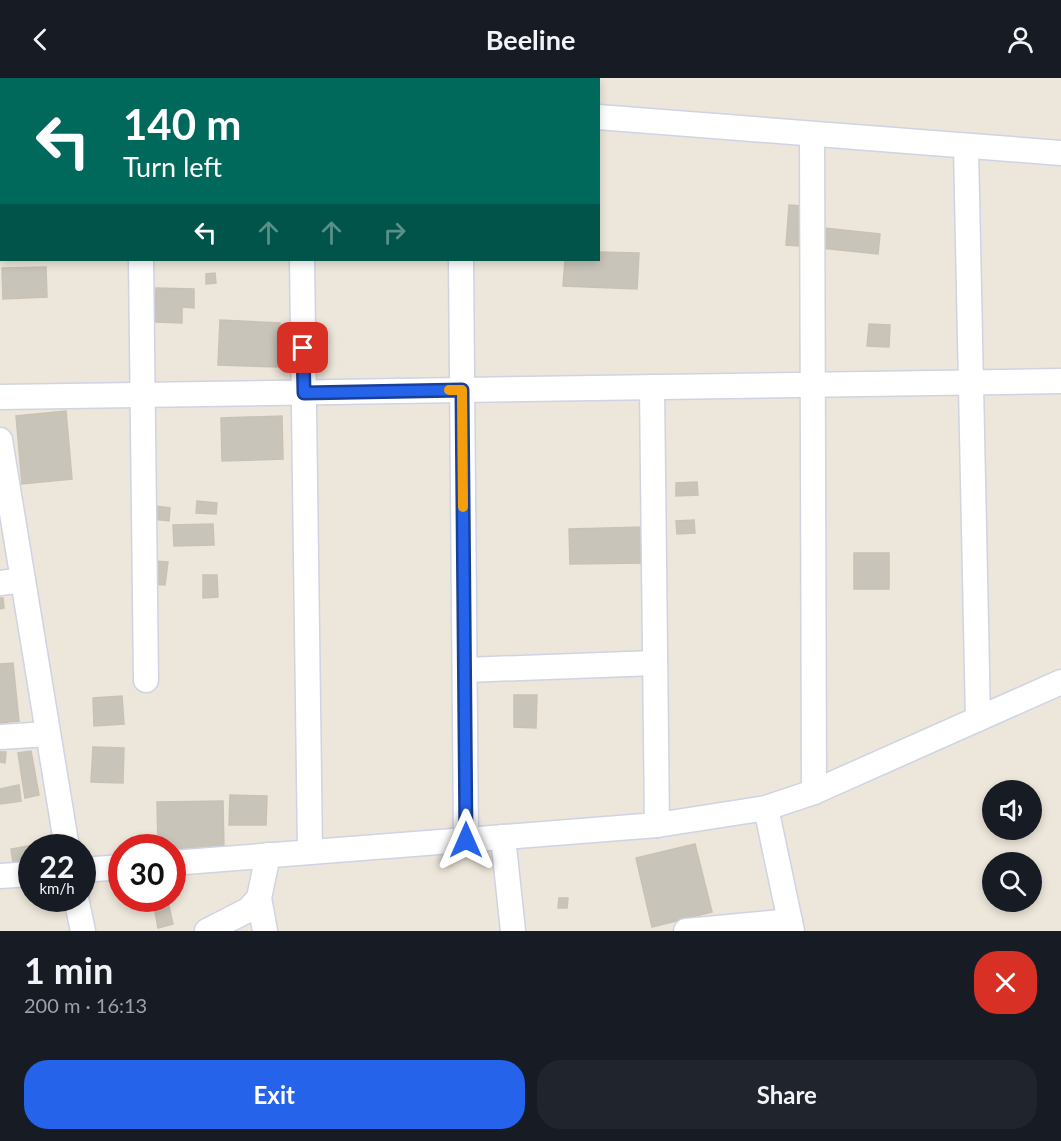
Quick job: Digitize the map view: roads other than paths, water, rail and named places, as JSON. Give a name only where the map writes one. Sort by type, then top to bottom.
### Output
[{"type":"street","points":[[600,117],[1061,153]]},
{"type":"street","points":[[812,135],[814,792]]},
{"type":"street","points":[[966,147],[978,719]]},
{"type":"street","points":[[141,261],[146,680]]},
{"type":"street","points":[[302,261],[310,852]]},
{"type":"street","points":[[461,261],[466,840]]},
{"type":"street","points":[[0,397],[1061,381]]},
{"type":"street","points":[[652,387],[657,825]]},
{"type":"street","points":[[0,440],[11,582],[48,734],[65,834]]},
{"type":"street","points":[[465,670],[655,663]]},
{"type":"street","points":[[186,862],[657,825],[766,808],[814,792],[1061,682]]},
{"type":"street","points":[[0,737],[48,734]]},
{"type":"street","points":[[686,931],[791,926],[766,808]]},
{"type":"street","points":[[503,837],[513,931]]},
{"type":"street","points":[[264,931],[260,897],[268,855]]},
{"type":"street","points":[[0,876],[18,875]]},
{"type":"street","points":[[207,931],[248,910],[260,897]]},
{"type":"street","points":[[79,912],[83,931]]}]
